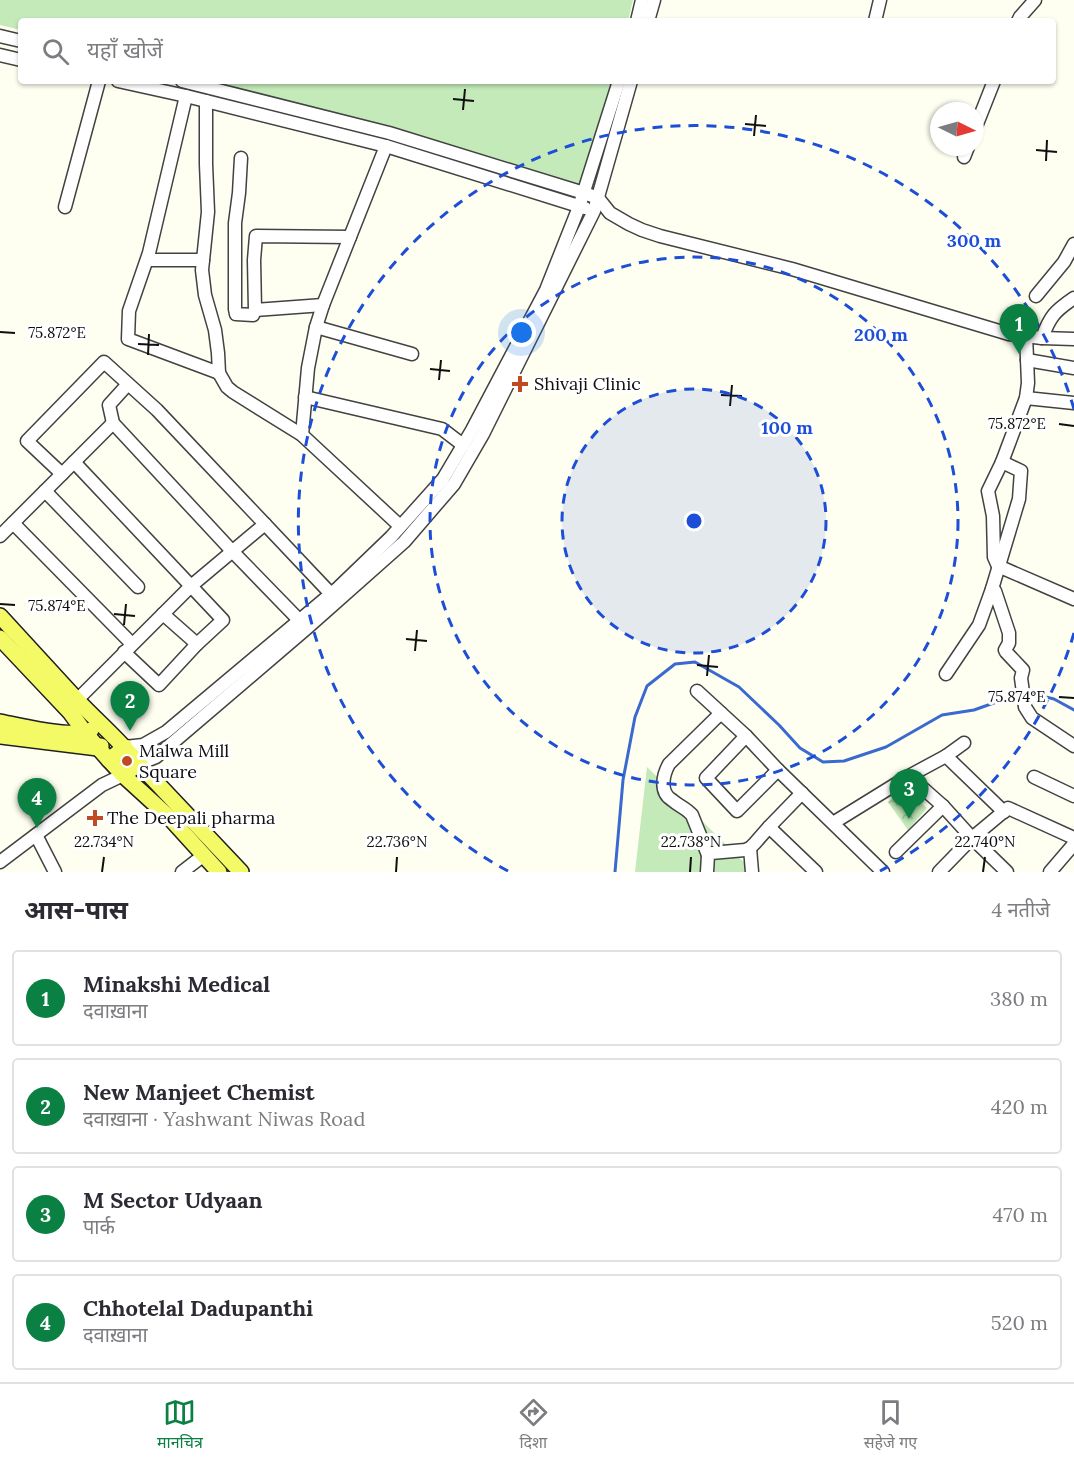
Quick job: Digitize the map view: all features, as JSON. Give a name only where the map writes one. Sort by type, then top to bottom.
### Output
[{"type":"main road","points":[[0,616],[242,872]]},
{"type":"main road","points":[[0,638],[70,712],[86,734],[123,775],[169,817],[219,872]]},
{"type":"main road","points":[[0,722],[54,732],[86,734],[101,725]]},
{"type":"main road","points":[[0,736],[98,748],[112,736]]},
{"type":"main road","points":[[109,760],[125,747]]},
{"type":"main road","points":[[123,775],[139,764]]},
{"type":"street","points":[[638,18],[642,0]]},
{"type":"street","points":[[649,18],[654,0]]},
{"type":"street","points":[[876,18],[880,0]]},
{"type":"street","points":[[1020,18],[1035,0]]},
{"type":"street","points":[[0,36],[18,40]]},
{"type":"street","points":[[0,55],[18,59]]},
{"type":"street","points":[[65,207],[98,84]]},
{"type":"street","points":[[132,84],[386,146],[594,212],[610,213]]},
{"type":"street","points":[[194,84],[389,133],[584,193],[598,198],[610,213],[642,230],[660,236],[792,269],[1009,334],[1074,339]]},
{"type":"street","points":[[139,764],[156,757],[404,542],[463,445],[546,290],[584,193],[618,84]]},
{"type":"street","points":[[125,747],[143,745],[166,732],[331,594],[400,526],[454,484],[483,434],[594,212],[630,84]]},
{"type":"street","points":[[984,106],[993,84]]},
{"type":"street","points":[[186,96],[147,260],[129,311],[128,339],[219,373]]},
{"type":"street","points":[[206,101],[208,212],[202,270],[205,295],[215,330],[219,373],[232,392],[302,435],[400,526]]},
{"type":"street","points":[[302,435],[308,368],[316,327],[386,146]]},
{"type":"street","points":[[241,158],[235,223],[235,312],[252,315],[255,310],[256,236],[350,237]]},
{"type":"street","points":[[1036,296],[1064,262],[1074,244]]},
{"type":"street","points":[[147,260],[202,260]]},
{"type":"street","points":[[1042,338],[1048,320],[1074,298]]},
{"type":"street","points":[[255,310],[323,305]]},
{"type":"street","points":[[316,327],[412,354]]},
{"type":"street","points":[[1026,335],[1028,383],[1026,398],[1002,462],[987,491],[993,516],[994,557],[998,566],[1074,600]]},
{"type":"street","points":[[1027,360],[1074,368]]},
{"type":"street","points":[[62,474],[27,441],[104,362],[157,410],[331,594]]},
{"type":"street","points":[[128,384],[109,405],[113,423],[300,621]]},
{"type":"street","points":[[305,398],[442,429],[463,445]]},
{"type":"street","points":[[1026,398],[1074,403]]},
{"type":"street","points":[[0,536],[113,423]]},
{"type":"street","points":[[13,524],[128,648],[159,685],[196,644],[223,620],[74,462]]},
{"type":"street","points":[[946,674],[979,625],[1019,499],[1021,471],[1002,462]]},
{"type":"street","points":[[45,491],[138,587]]},
{"type":"street","points":[[77,700],[191,586],[265,524]]},
{"type":"street","points":[[992,589],[995,591],[1009,633],[1009,643],[1005,650],[1023,670],[1024,707],[1032,718],[1074,746]]},
{"type":"street","points":[[163,614],[196,644]]},
{"type":"street","points":[[697,691],[746,736],[883,872]]},
{"type":"street","points":[[707,872],[708,855],[692,815],[665,794],[663,780],[669,764],[721,713]]},
{"type":"street","points":[[746,736],[706,778],[737,811],[778,770]]},
{"type":"street","points":[[833,823],[964,743]]},
{"type":"street","points":[[946,756],[1004,812]]},
{"type":"street","points":[[102,785],[109,760]]},
{"type":"street","points":[[0,862],[102,785],[123,775]]},
{"type":"street","points":[[909,776],[943,806],[1007,872]]},
{"type":"street","points":[[1034,777],[1074,796]]},
{"type":"street","points":[[708,855],[750,848],[802,794]]},
{"type":"street","points":[[896,852],[943,806]]},
{"type":"street","points":[[939,872],[972,838],[1008,808],[1074,844],[1050,872]]},
{"type":"street","points":[[769,827],[816,872]]},
{"type":"street","points":[[36,835],[55,872]]},
{"type":"street","points":[[750,848],[752,872]]},
{"type":"street","points":[[182,872],[204,855]]},
{"type":"green space","points":[[0,0],[633,0],[629,18],[18,18],[18,29],[0,25]]},
{"type":"green space","points":[[216,84],[611,84],[586,186]]},
{"type":"green space","points":[[647,767],[754,872],[635,872]]},
{"type":"green space","points":[[903,787],[927,808],[908,830],[888,802]]},
{"type":"waterway","points":[[615,872],[623,780],[635,717],[647,686],[675,664],[695,662],[739,687],[800,748],[823,762],[844,761],[886,747],[942,715],[974,710],[1019,694]]},
{"type":"waterway","points":[[1026,692],[1054,699],[1074,710]]},
{"type":"place","name":"Minakshi Medical","points":[[1019,354]]},
{"type":"place","name":"Shivaji Clinic","points":[[520,384]]},
{"type":"place","name":"New Manjeet Chemist","points":[[130,731]]},
{"type":"place","name":"Malwa Mill Square","points":[[127,761]]},
{"type":"place","name":"The Deepali pharma","points":[[95,818]]},
{"type":"place","name":"M Sector Udyaan","points":[[909,819]]},
{"type":"place","name":"Chhotelal Dadupanthi","points":[[37,828]]}]
